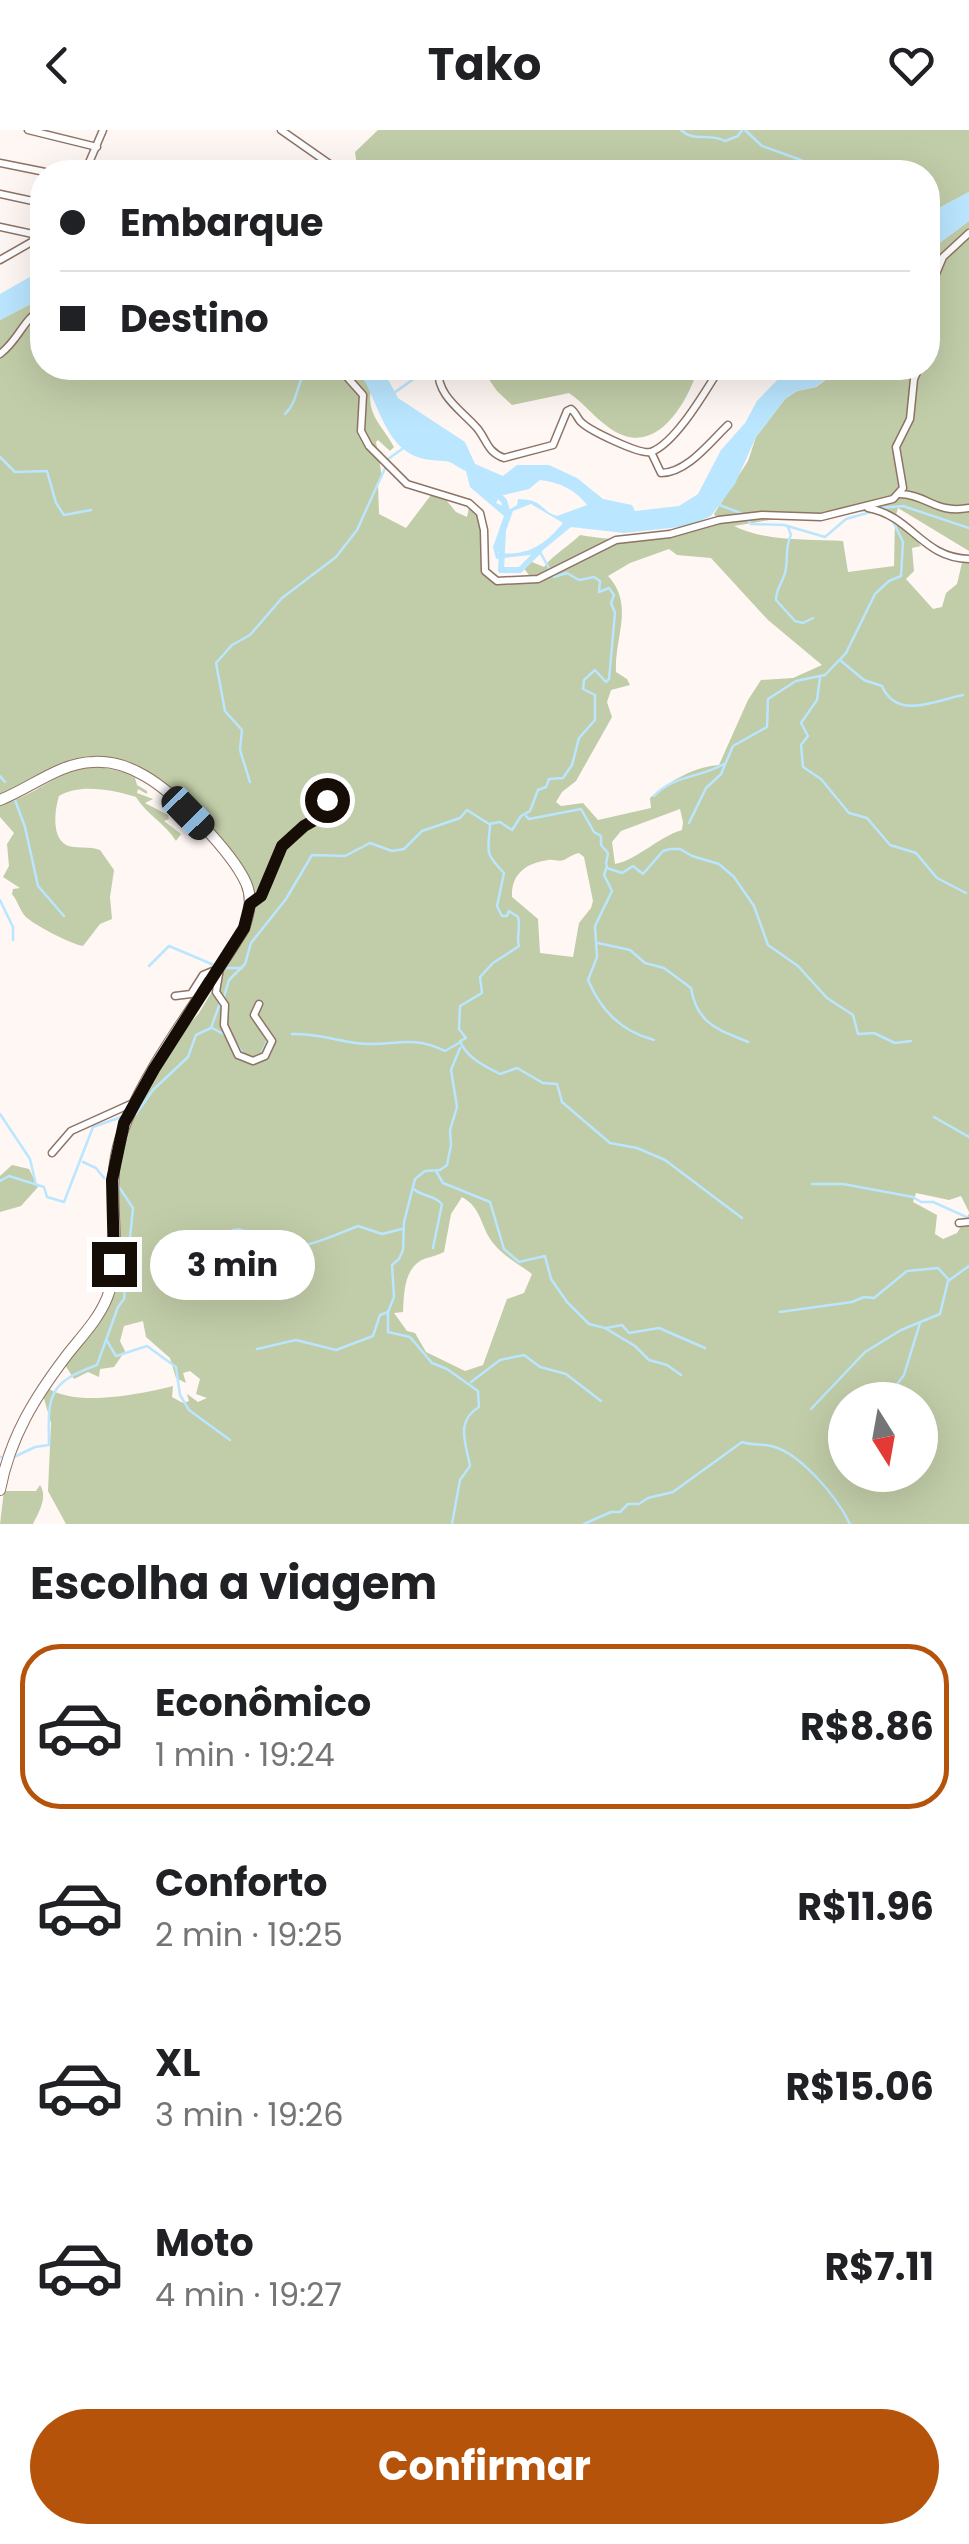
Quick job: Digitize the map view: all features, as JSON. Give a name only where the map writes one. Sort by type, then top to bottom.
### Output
[{"type":"main road","points":[[0,800],[58,771],[82,764],[111,763],[134,770],[157,784],[216,843],[246,884],[250,904],[244,928],[134,1102],[122,1130],[112,1180],[114,1264],[108,1294],[96,1319],[40,1390],[13,1442],[0,1490]]},
{"type":"street","points":[[28,130],[70,134],[96,147]]},
{"type":"street","points":[[90,160],[103,130]]},
{"type":"street","points":[[281,130],[323,160]]},
{"type":"street","points":[[0,163],[30,169]]},
{"type":"street","points":[[0,194],[30,200]]},
{"type":"street","points":[[0,227],[30,233]]},
{"type":"street","points":[[940,265],[969,233]]},
{"type":"street","points":[[0,260],[30,243]]},
{"type":"street","points":[[0,354],[19,338],[30,318]]},
{"type":"street","points":[[350,380],[363,395],[361,431],[369,446],[407,484],[468,502],[480,513],[486,570],[498,581],[538,579],[616,540],[670,534],[718,520],[762,515],[821,517],[894,500],[903,488],[896,447],[910,419],[914,380]]},
{"type":"street","points":[[439,380],[445,396],[481,432],[488,448],[498,456],[512,457],[553,445],[571,409],[580,422],[638,453],[651,452],[667,441],[713,380]]},
{"type":"street","points":[[651,452],[661,473],[672,472],[690,461],[728,425]]},
{"type":"street","points":[[900,494],[950,511],[969,508]]},
{"type":"street","points":[[862,507],[901,520],[933,551],[969,560]]},
{"type":"street","points":[[250,904],[261,896],[282,846],[320,817],[331,799]]},
{"type":"street","points":[[175,996],[191,994],[203,975],[220,968]]},
{"type":"street","points":[[220,968],[216,992],[225,1005],[224,1025],[238,1054],[253,1061],[266,1056],[272,1041],[254,1015],[259,1004]]},
{"type":"street","points":[[52,1154],[71,1130],[134,1102]]},
{"type":"street","points":[[959,1223],[969,1222]]},
{"type":"street","points":[[0,1446],[13,1442]]},
{"type":"green space","points":[[378,130],[969,130],[969,192],[940,208],[940,160],[356,160],[355,152]]},
{"type":"green space","points":[[969,221],[969,551],[898,508],[896,515],[921,546],[912,548],[914,571],[906,579],[933,609],[942,607],[946,593],[957,584],[962,563],[969,561],[969,1212],[961,1196],[949,1200],[916,1193],[913,1202],[937,1215],[935,1234],[943,1239],[957,1233],[969,1214],[969,1524],[66,1524],[48,1491],[51,1423],[43,1395],[46,1387],[90,1398],[173,1386],[172,1397],[183,1403],[189,1401],[187,1394],[198,1402],[207,1398],[196,1394],[200,1379],[190,1371],[183,1373],[186,1383],[176,1378],[170,1358],[146,1337],[143,1321],[124,1326],[120,1341],[125,1351],[114,1367],[100,1369],[99,1377],[88,1372],[74,1379],[65,1365],[116,1283],[116,1184],[124,1139],[148,1088],[241,943],[252,887],[241,864],[156,780],[94,759],[0,796],[0,320],[30,304],[30,380],[365,380],[371,389],[373,413],[394,447],[390,451],[376,442],[382,477],[378,485],[379,514],[406,528],[431,495],[442,495],[456,512],[467,517],[470,503],[481,518],[483,569],[494,582],[508,585],[529,575],[523,567],[532,562],[544,567],[580,535],[650,539],[719,521],[714,514],[748,461],[756,437],[785,399],[797,391],[816,387],[826,380],[940,380],[940,243]],"holes":[[[860,511],[895,519],[894,566],[848,572],[843,541],[773,537],[734,526],[776,519],[821,521]],[[669,549],[677,555],[711,558],[768,620],[822,665],[793,678],[761,680],[719,765],[674,781],[650,798],[651,808],[598,820],[583,803],[561,806],[556,802],[576,781],[612,717],[607,702],[611,690],[630,685],[616,672],[622,610],[616,587],[608,576]],[[680,809],[682,830],[615,864],[612,842],[621,831]],[[579,853],[584,857],[593,901],[579,923],[573,957],[540,953],[538,919],[512,897],[514,882],[521,871],[533,864],[562,861]],[[462,1197],[473,1206],[497,1248],[532,1274],[524,1293],[507,1299],[483,1365],[465,1371],[426,1352],[415,1333],[407,1331],[394,1313],[403,1312],[407,1280],[414,1267],[444,1252],[451,1214]]]},
{"type":"green space","points":[[489,380],[694,380],[673,417],[663,427],[639,438],[609,428],[569,393],[512,405]]},
{"type":"green space","points":[[94,766],[134,774],[137,785],[147,791],[138,789],[137,793],[153,799],[145,803],[168,815],[169,819],[164,821],[181,834],[176,841],[136,797],[86,789],[59,796],[55,822],[61,841],[69,846],[100,850],[114,870],[112,919],[100,924],[83,946],[44,929],[21,911],[12,894],[13,889],[20,888],[3,877],[9,866],[7,844],[14,833],[0,817],[0,804],[68,773]]},
{"type":"green space","points":[[12,1165],[29,1169],[38,1187],[21,1206],[0,1212],[0,1176]]},
{"type":"green space","points":[[40,1485],[43,1499],[33,1524],[0,1524],[4,1491],[36,1491]]},
{"type":"water","points":[[969,192],[969,221],[940,243],[940,208]]},
{"type":"water","points":[[30,277],[30,304],[0,320],[0,294]]},
{"type":"water","points":[[364,380],[388,380],[398,398],[465,442],[475,464],[503,476],[517,465],[549,465],[577,478],[603,499],[632,505],[635,511],[679,506],[698,494],[721,450],[777,380],[825,380],[785,399],[756,437],[735,484],[711,516],[689,526],[624,533],[571,527],[538,554],[496,559],[493,547],[504,516],[470,487],[466,471],[447,461],[429,460],[406,451],[384,423]],"holes":[[[540,480],[578,495],[587,505],[557,516],[527,500],[518,499],[510,509],[496,503],[500,496],[529,489]],[[531,504],[563,523],[534,548],[498,553],[513,511]]]},
{"type":"waterway","points":[[681,130],[691,136],[725,141],[742,130]]},
{"type":"waterway","points":[[745,130],[762,146],[801,160]]},
{"type":"waterway","points":[[285,414],[301,380]]},
{"type":"waterway","points":[[394,393],[412,380]]},
{"type":"waterway","points":[[388,459],[405,447]]},
{"type":"waterway","points":[[0,457],[15,472],[47,471],[56,503],[64,515],[91,510]]},
{"type":"waterway","points":[[250,782],[240,750],[242,730],[225,711],[216,663],[232,645],[250,635],[282,598],[336,557],[357,530],[386,466]]},
{"type":"waterway","points":[[495,491],[508,514]]},
{"type":"waterway","points":[[717,504],[743,514]]},
{"type":"waterway","points":[[879,508],[903,506],[969,528]]},
{"type":"waterway","points":[[747,519],[751,524],[784,525],[825,537],[846,519],[874,511]]},
{"type":"waterway","points":[[689,823],[706,788],[721,774],[733,746],[767,727],[768,699],[796,681],[825,675],[846,653],[875,594],[901,576],[903,542],[892,519]]},
{"type":"waterway","points":[[788,527],[791,535],[786,568],[776,600],[795,621],[803,623],[813,618]]},
{"type":"waterway","points":[[503,531],[501,570],[520,570],[539,551]]},
{"type":"waterway","points":[[223,1000],[229,980],[245,964],[251,943],[286,899],[312,855],[345,856],[370,843],[392,851],[404,849],[422,831],[460,818],[467,810],[489,824],[500,822],[512,830],[521,816],[530,811],[538,790],[546,787],[549,779],[563,778],[572,765],[579,738],[595,720],[595,695],[583,689],[584,680],[595,670],[606,682],[609,679],[614,595],[609,588],[599,592],[600,581],[594,577],[579,580],[567,573],[554,577],[540,552]]},
{"type":"waterway","points":[[840,660],[864,680],[882,686],[897,703],[907,706],[963,695]]},
{"type":"waterway","points":[[820,678],[817,700],[801,723],[808,736],[801,745],[803,767],[821,779],[849,813],[867,818],[890,845],[916,853],[937,878],[966,893]]},
{"type":"waterway","points":[[654,796],[678,780],[724,764]]},
{"type":"waterway","points":[[0,776],[5,782]]},
{"type":"waterway","points":[[15,800],[38,886],[64,916]]},
{"type":"waterway","points":[[526,816],[529,819],[581,809],[594,832],[601,836],[601,845],[608,853],[606,864]]},
{"type":"waterway","points":[[490,825],[489,852],[504,873],[497,906],[502,916],[509,911],[518,917],[519,946],[493,963],[480,977],[482,993],[460,1006],[459,1029],[466,1038],[460,1041],[463,1047],[500,1074],[517,1068],[543,1083],[557,1084],[562,1102],[610,1143],[637,1148],[665,1160],[742,1218]]},
{"type":"waterway","points":[[607,868],[622,873],[633,866],[643,874],[663,851],[670,849],[719,864],[734,877],[754,906],[768,945],[798,966],[827,998],[853,1015],[858,1034],[874,1033],[895,1043],[911,1041]]},
{"type":"waterway","points":[[607,866],[604,875],[612,891],[595,926],[597,957],[588,980],[613,1018],[654,1040]]},
{"type":"waterway","points":[[0,900],[13,927],[13,940]]},
{"type":"waterway","points":[[598,943],[630,950],[645,963],[664,968],[691,988],[698,1010],[710,1024],[748,1042]]},
{"type":"waterway","points":[[149,966],[169,946],[214,965]]},
{"type":"waterway","points":[[225,968],[242,968]]},
{"type":"waterway","points":[[136,1114],[153,1090],[188,1057],[196,1035],[211,1028],[220,1003]]},
{"type":"waterway","points":[[212,1028],[227,1036]]},
{"type":"waterway","points":[[292,1034],[368,1044],[421,1043],[445,1051],[459,1043]]},
{"type":"waterway","points":[[234,1040],[243,1054]]},
{"type":"waterway","points":[[262,1053],[267,1041]]},
{"type":"waterway","points":[[257,1349],[296,1340],[336,1350],[373,1336],[380,1315],[388,1312],[394,1297],[392,1265],[403,1250],[404,1222],[415,1179],[425,1171],[447,1165],[457,1107],[451,1070],[460,1048]]},
{"type":"waterway","points":[[0,1114],[30,1159],[36,1185]]},
{"type":"waterway","points":[[0,1181],[9,1176],[44,1187],[47,1197],[64,1202],[93,1127],[124,1116]]},
{"type":"waterway","points":[[934,1117],[969,1137]]},
{"type":"waterway","points":[[83,1162],[96,1168],[104,1178]]},
{"type":"waterway","points":[[436,1171],[443,1183],[490,1202],[504,1249],[519,1262],[545,1256],[551,1279],[589,1324],[605,1328],[635,1346],[649,1360],[667,1365],[681,1375]]},
{"type":"waterway","points":[[14,1457],[49,1445],[54,1393],[68,1378],[97,1365],[124,1299],[133,1208],[117,1184]]},
{"type":"waterway","points":[[812,1184],[843,1184],[913,1197],[969,1218]]},
{"type":"waterway","points":[[414,1189],[442,1204],[433,1248]]},
{"type":"waterway","points":[[220,1240],[227,1233],[241,1230],[267,1244],[286,1247],[318,1242],[358,1226],[382,1234],[402,1229]]},
{"type":"waterway","points":[[811,1409],[865,1352],[901,1330],[940,1314],[948,1281],[969,1266]]},
{"type":"waterway","points":[[780,1312],[874,1298],[907,1271],[938,1268],[948,1279]]},
{"type":"waterway","points":[[388,1313],[388,1332],[410,1337],[432,1363],[478,1391],[479,1407],[465,1426],[470,1466],[460,1480],[452,1524]]},
{"type":"waterway","points":[[899,1382],[920,1323]]},
{"type":"waterway","points":[[606,1328],[622,1325],[629,1333],[659,1328],[705,1348]]},
{"type":"waterway","points":[[107,1341],[116,1356],[147,1346],[176,1367],[180,1395],[189,1410],[230,1440]]},
{"type":"waterway","points":[[471,1382],[500,1360],[524,1355],[540,1367],[566,1374],[601,1401]]},
{"type":"waterway","points":[[584,1524],[620,1512],[628,1504],[673,1492],[742,1442],[778,1448],[803,1464],[826,1488],[850,1524]]},
{"type":"route","points":[[114,1264],[112,1180],[127,1116],[244,928],[250,904],[261,896],[282,846],[320,817],[327,800]]}]
